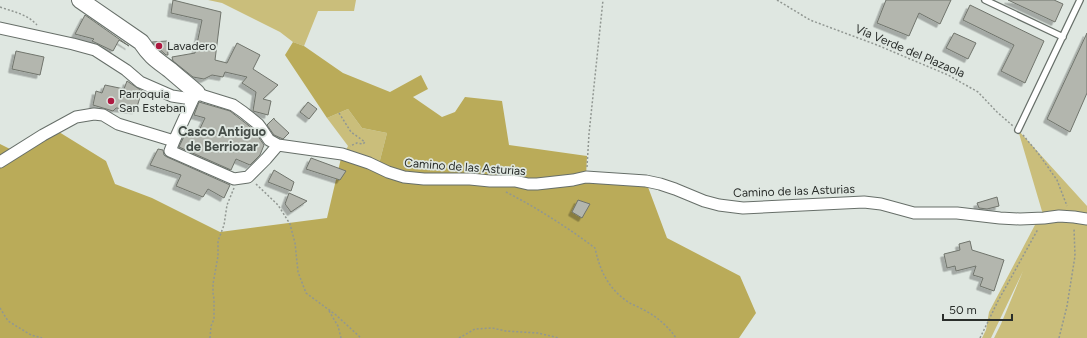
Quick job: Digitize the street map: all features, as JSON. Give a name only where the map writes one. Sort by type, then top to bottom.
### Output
[{"type":"street","points":[[80,0],[141,42],[147,52],[168,69],[195,95]]},
{"type":"street","points":[[0,28],[95,50],[126,70],[140,82],[172,96],[185,98],[195,95],[204,96],[234,105],[258,124],[269,140],[278,145],[248,177],[234,179],[170,151],[195,95]]},
{"type":"street","points":[[0,162],[76,117],[94,114],[103,115],[118,124],[174,141]]},
{"type":"street","name":"Camino de las Asturias","points":[[278,145],[342,154],[404,177],[424,179],[501,180],[537,184],[574,180],[586,177],[646,181],[675,188],[704,201],[719,205],[743,208],[864,202],[881,204],[914,213],[957,213],[1020,219],[1058,216],[1087,219]]},
{"type":"lane","points":[[985,0],[1063,37]]},
{"type":"lane","points":[[1018,130],[1080,0]]},
{"type":"path","points":[[586,177],[603,0]]},
{"type":"path","name":"Vía Verde del Plazaola","points":[[777,0],[810,20],[877,45],[948,75],[978,92],[997,112],[1018,130],[1038,153],[1057,180],[1066,205],[1074,217]]},
{"type":"path","points":[[0,7],[27,16],[48,38]]},
{"type":"path","points":[[339,113],[351,132],[365,142],[363,144],[357,143],[348,146],[342,154]]},
{"type":"path","points":[[248,177],[278,205],[290,224],[295,243],[298,272],[306,293],[336,314],[361,338]]},
{"type":"path","points":[[210,338],[211,326],[214,318],[213,284],[218,256],[218,241],[224,225],[227,205],[235,187],[234,179]]},
{"type":"path","points":[[502,190],[522,200],[572,231],[595,248],[598,264],[609,285],[628,302],[646,310],[662,321],[676,338]]},
{"type":"path","points":[[1059,338],[1067,306],[1075,256],[1074,217]]},
{"type":"path","points":[[980,338],[998,301],[1044,218]]},
{"type":"path","points":[[0,308],[8,321],[31,335],[42,338]]},
{"type":"path","points":[[328,309],[338,326],[341,338]]},
{"type":"path","points":[[459,338],[475,329],[492,328],[506,331],[538,333],[559,338]]},
{"type":"shaded area","points":[[208,0],[356,0],[354,11],[318,11],[304,46],[293,42],[280,32],[222,3]]},
{"type":"shaded area","points":[[293,42],[304,46],[343,73],[390,92],[421,75],[428,89],[413,97],[442,117],[455,112],[465,97],[502,101],[509,145],[587,156],[586,177],[648,187],[667,238],[740,276],[756,313],[739,338],[0,338],[0,144],[20,154],[59,132],[106,161],[115,184],[152,198],[220,232],[327,218],[342,154],[379,164],[387,133],[362,128],[348,109],[327,118],[285,55]]},
{"type":"shaded area","points":[[348,109],[362,128],[387,133],[379,164],[344,154],[348,146],[327,118]]},
{"type":"shaded area","points":[[1018,130],[1087,206],[1087,338],[994,338],[1023,271],[991,338],[982,338],[986,330],[989,312],[1036,223],[1044,218]]},
{"type":"building","points":[[173,0],[221,12],[215,60],[227,63],[237,43],[260,55],[253,69],[278,85],[263,99],[271,101],[268,115],[253,111],[256,92],[242,83],[247,77],[225,72],[223,77],[212,75],[204,79],[193,77],[173,61],[172,57],[195,53],[202,20],[171,13]]},
{"type":"building","points":[[886,0],[951,0],[940,24],[919,13],[909,36],[877,23]]},
{"type":"building","points":[[1008,0],[1054,0],[1063,4],[1055,22]]},
{"type":"building","points":[[970,5],[1044,41],[1025,83],[1001,71],[1014,45],[963,20]]},
{"type":"building","points":[[85,15],[129,46],[119,40],[113,51],[92,41],[94,39],[75,34]]},
{"type":"building","points":[[954,33],[976,43],[968,59],[946,48]]},
{"type":"building","points":[[1087,33],[1087,93],[1070,132],[1047,119]]},
{"type":"building","points":[[167,41],[168,55],[166,55],[152,42]]},
{"type":"building","points":[[16,51],[44,57],[40,75],[12,69]]},
{"type":"building","name":"Parroquia San Esteban","points":[[127,81],[142,91],[136,110],[116,108],[113,111],[93,105],[96,91],[102,93],[105,85],[124,89]]},
{"type":"building","points":[[199,102],[230,111],[253,129],[264,145],[260,155],[250,165],[236,159],[231,170],[179,147],[188,128],[197,135],[205,118],[194,115]]},
{"type":"building","points":[[308,102],[317,109],[309,119],[300,112]]},
{"type":"building","points":[[274,118],[289,133],[283,139],[274,135],[267,125]]},
{"type":"building","points":[[158,149],[163,150],[164,155],[167,157],[230,185],[224,198],[208,189],[203,197],[176,186],[181,175],[150,165]]},
{"type":"building","points":[[311,158],[346,171],[340,180],[306,169]]},
{"type":"building","points":[[274,170],[294,182],[291,191],[268,182]]},
{"type":"building","points":[[289,193],[307,201],[291,212],[285,204]]},
{"type":"building","points":[[997,197],[999,206],[987,209],[979,208],[977,203]]},
{"type":"building","points":[[578,200],[590,204],[582,218],[572,212]]},
{"type":"building","points":[[970,241],[972,250],[1004,260],[994,291],[980,286],[983,278],[973,275],[976,266],[956,271],[955,266],[947,268],[944,254],[960,250],[959,244]]},
{"type":"place","name":"Lavadero","points":[[159,46]]},
{"type":"place","name":"Parroquia San Esteban","points":[[111,101]]},
{"type":"district","name":"Casco Antiguo de Berriozar","points":[[222,138]]}]
